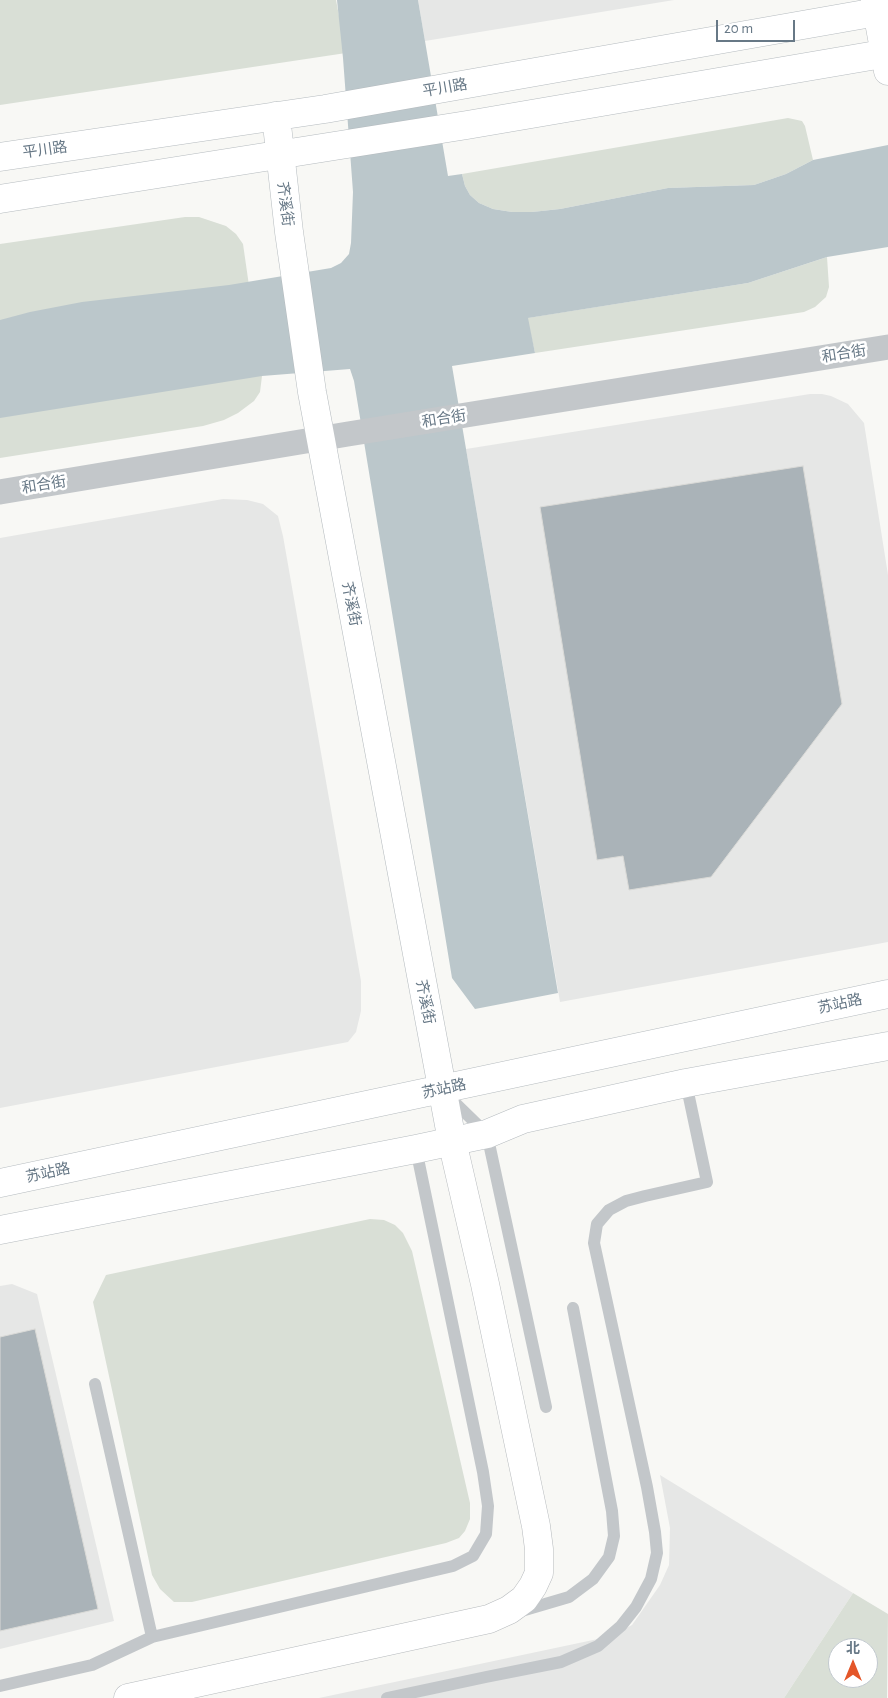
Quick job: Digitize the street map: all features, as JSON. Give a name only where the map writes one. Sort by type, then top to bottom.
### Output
[{"type":"main road","points":[[0,199],[887,60],[880,8]]},
{"type":"main road","name":"平川路","points":[[0,156],[325,109],[880,8]]},
{"type":"main road","name":"齐溪街","points":[[128,1698],[490,1619],[509,1610],[524,1599],[539,1573],[536,1526],[485,1284],[441,1090],[320,440],[289,232],[276,116]]},
{"type":"main road","name":"苏站路","points":[[0,1183],[888,994]]},
{"type":"main road","points":[[0,1230],[416,1149],[487,1134],[523,1119],[686,1083],[888,1046]]},
{"type":"street","name":"和合街","points":[[0,492],[888,347]]},
{"type":"lane","points":[[387,1698],[561,1662],[598,1646],[621,1626],[636,1607],[651,1579],[657,1553],[655,1532],[594,1242],[597,1224],[609,1210],[626,1201],[707,1182],[686,1083]]},
{"type":"lane","points":[[441,1090],[487,1134],[546,1407]]},
{"type":"lane","points":[[0,1686],[92,1665],[152,1637],[453,1566],[473,1556],[486,1534],[488,1506],[483,1472],[416,1149]]},
{"type":"lane","points":[[490,1619],[569,1597],[593,1579],[609,1557],[614,1536],[612,1511],[573,1308]]},
{"type":"lane","points":[[95,1384],[152,1637]]},
{"type":"shaded area","points":[[0,0],[336,0],[346,53],[0,105]]},
{"type":"shaded area","points":[[337,0],[418,0],[448,176],[462,174],[470,195],[479,203],[493,209],[512,212],[532,212],[560,209],[668,188],[754,185],[786,174],[813,160],[888,145],[888,247],[827,257],[748,283],[528,318],[535,353],[452,366],[558,993],[475,1009],[452,978],[354,381],[350,369],[262,376],[0,418],[0,320],[82,302],[229,285],[331,268],[341,263],[349,254],[353,192]]},
{"type":"shaded area","points":[[418,0],[674,0],[425,41]]},
{"type":"shaded area","points":[[788,118],[802,121],[805,126],[813,160],[786,174],[754,185],[668,188],[560,209],[512,212],[493,209],[479,203],[470,195],[462,174]]},
{"type":"shaded area","points":[[185,217],[199,217],[226,226],[236,234],[243,244],[262,376],[260,392],[254,401],[238,413],[224,420],[203,426],[0,458],[0,244]]},
{"type":"shaded area","points":[[827,257],[829,287],[826,297],[815,307],[804,312],[535,353],[527,318],[748,283]]},
{"type":"shaded area","points":[[810,394],[831,396],[848,404],[864,423],[888,575],[888,942],[560,1002],[466,449]]},
{"type":"shaded area","points":[[223,499],[247,500],[263,504],[278,516],[283,536],[361,981],[361,1011],[356,1032],[348,1042],[0,1108],[0,538]]},
{"type":"shaded area","points":[[370,1219],[384,1220],[395,1225],[403,1233],[412,1251],[470,1503],[470,1519],[465,1531],[459,1538],[446,1543],[192,1602],[174,1602],[160,1589],[152,1575],[93,1302],[106,1275]]},
{"type":"shaded area","points":[[12,1284],[37,1294],[114,1621],[0,1649],[0,1286]]},
{"type":"shaded area","points":[[660,1475],[853,1593],[784,1698],[319,1698],[612,1636],[632,1625],[660,1585],[669,1565],[670,1528]]},
{"type":"shaded area","points":[[853,1593],[888,1614],[887,1698],[784,1698]]},
{"type":"building","points":[[803,466],[842,704],[711,877],[629,890],[623,856],[597,860],[540,507]]},
{"type":"building","points":[[35,1329],[98,1609],[0,1631],[0,1337]]}]
